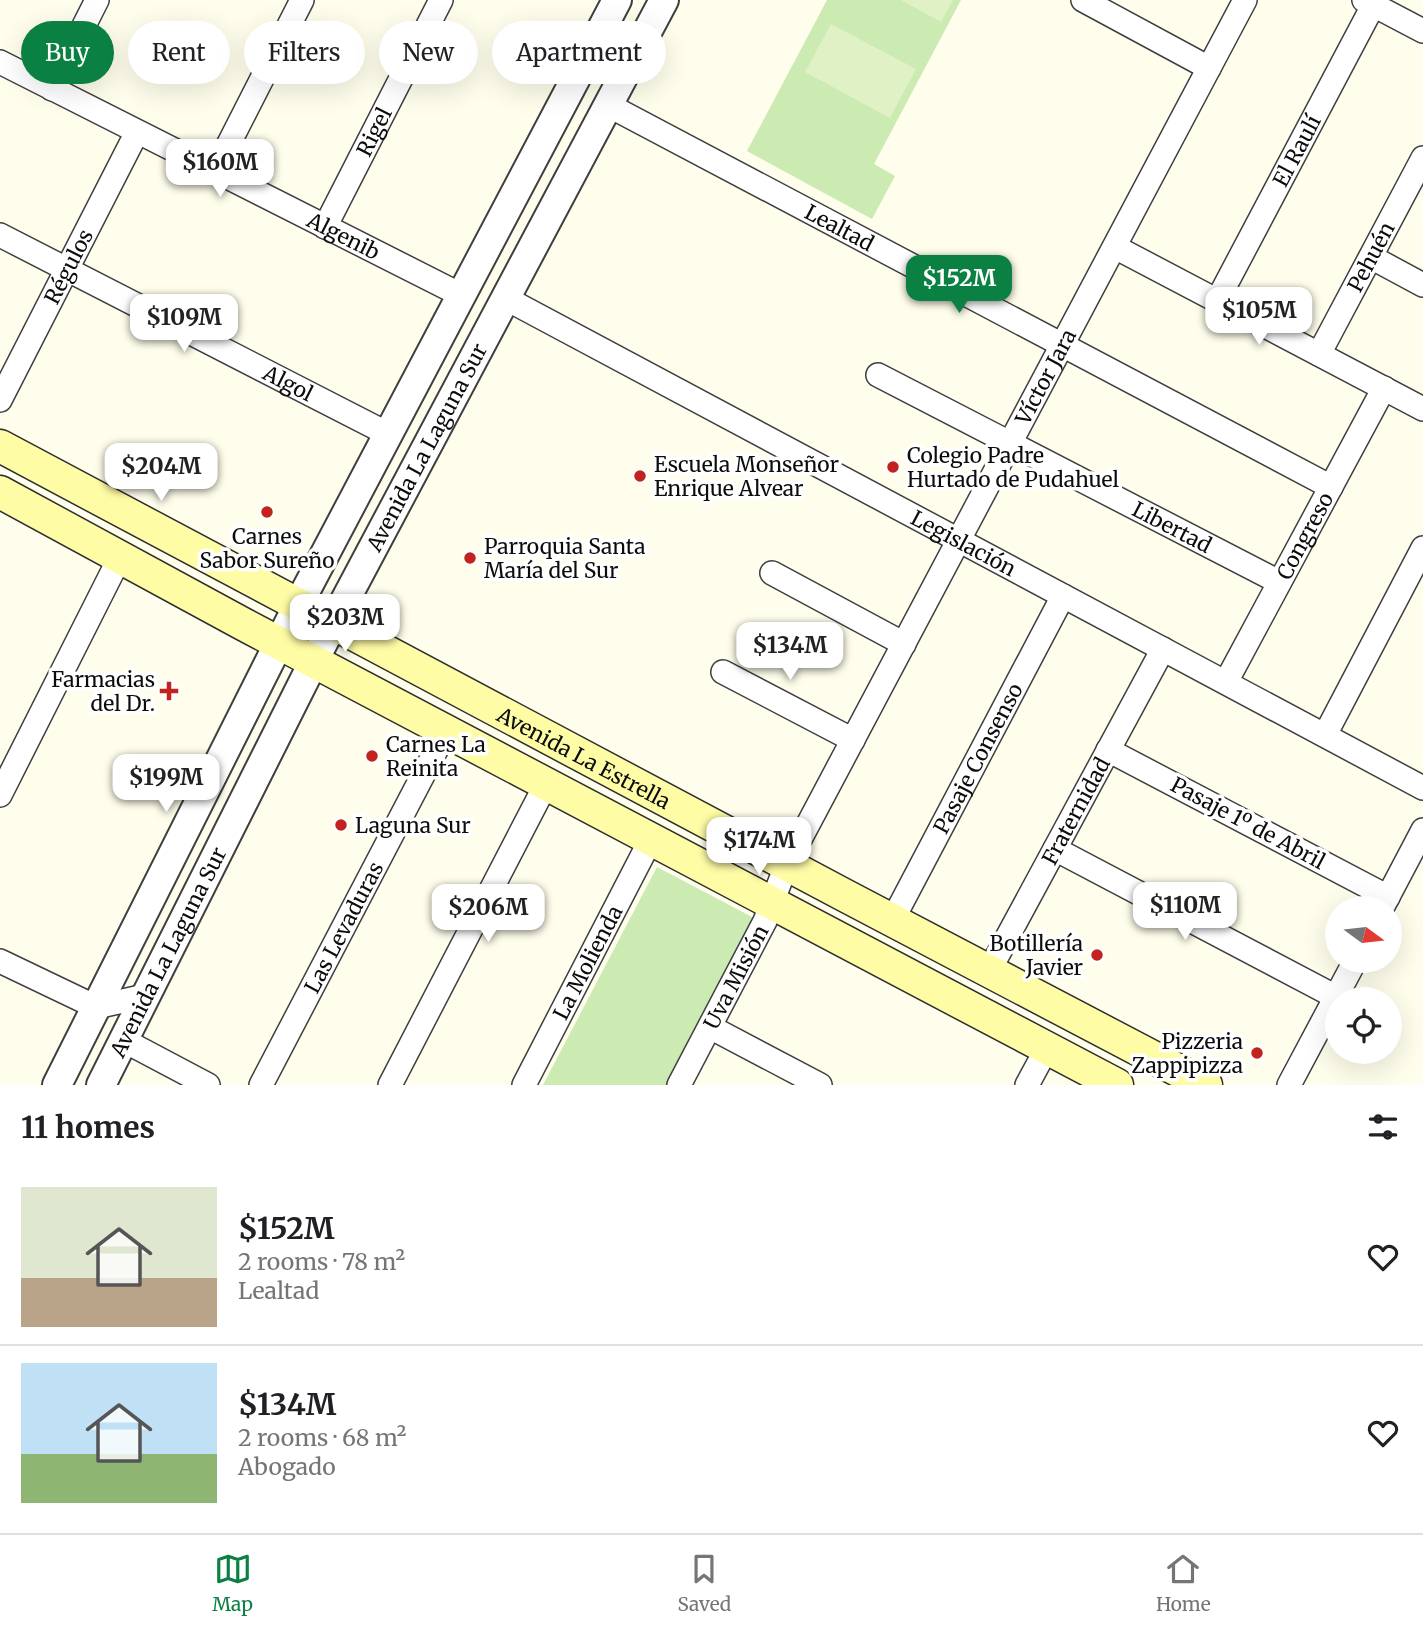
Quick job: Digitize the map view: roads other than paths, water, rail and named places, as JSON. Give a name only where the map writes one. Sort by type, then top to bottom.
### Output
[{"type":"main road","name":"Avenida La Estrella","points":[[0,446],[786,866],[1206,1085]]},
{"type":"main road","name":"Avenida La Estrella","points":[[0,492],[1117,1085]]},
{"type":"street","points":[[52,89],[97,0]]},
{"type":"street","points":[[215,171],[302,0]]},
{"type":"street","name":"Rigel","points":[[325,227],[441,0]]},
{"type":"street","name":"Avenida La Laguna Sur","points":[[57,1085],[298,607],[617,0]]},
{"type":"street","name":"Avenida La Laguna Sur","points":[[101,1085],[332,625],[664,0]]},
{"type":"street","points":[[1083,0],[1209,68]]},
{"type":"street","name":"Víctor Jara","points":[[786,866],[1245,0]]},
{"type":"street","points":[[1371,2],[1423,31]]},
{"type":"street","name":"El Raulí","points":[[1217,301],[1371,2]]},
{"type":"street","name":"Algenib","points":[[0,62],[461,295]]},
{"type":"street","name":"Lealtad","points":[[608,105],[1331,486]]},
{"type":"street","name":"Régulos","points":[[0,400],[137,132]]},
{"type":"street","name":"Pehuén","points":[[1319,354],[1423,158]]},
{"type":"street","name":"Algol","points":[[0,235],[388,434]]},
{"type":"street","points":[[1115,247],[1423,409]]},
{"type":"street","points":[[1371,257],[1423,285]]},
{"type":"street","name":"Legislación","points":[[505,299],[1423,788]]},
{"type":"street","name":"Libertad","points":[[878,374],[1279,582]]},
{"type":"street","name":"Congreso","points":[[1226,682],[1384,388]]},
{"type":"street","points":[[1325,736],[1423,548]]},
{"type":"street","points":[[0,795],[120,557]]},
{"type":"street","points":[[772,573],[904,644]]},
{"type":"street","name":"Pasaje Consenso","points":[[892,921],[1063,596]]},
{"type":"street","name":"Fraternidad","points":[[989,971],[1163,649]]},
{"type":"street","points":[[723,672],[853,740]]},
{"type":"street","name":"Las Levaduras","points":[[261,1085],[446,731]]},
{"type":"street","name":"Pasaje 1º de Abril","points":[[1108,750],[1374,896]]},
{"type":"street","points":[[390,1085],[546,784]]},
{"type":"street","points":[[1389,896],[1416,859],[1423,830]]},
{"type":"street","name":"La Molienda","points":[[524,1085],[651,839]]},
{"type":"street","points":[[1055,849],[1325,991]]},
{"type":"street","name":"Uva Misión","points":[[679,1085],[772,903],[786,866]]},
{"type":"street","points":[[0,961],[96,1007],[145,996]]},
{"type":"street","points":[[1289,1085],[1325,1018]]},
{"type":"street","points":[[710,1027],[820,1085]]},
{"type":"street","points":[[123,1040],[208,1085]]},
{"type":"street","points":[[1027,1085],[1047,1048]]},
{"type":"place","name":"Colegio Padre Hurtado de Pudahuel","points":[[893,467]]},
{"type":"place","name":"Escuela Monseñor Enrique Alvear","points":[[640,476]]},
{"type":"place","name":"Carnes Sabor Sureño","points":[[267,512]]},
{"type":"place","name":"Parroquia Santa María del Sur","points":[[470,558]]},
{"type":"place","name":"Farmacias del Dr.","points":[[169,691]]},
{"type":"place","name":"Carnes La Reinita","points":[[372,756]]},
{"type":"place","name":"Laguna Sur","points":[[341,825]]},
{"type":"place","name":"Botillería Javier","points":[[1097,955]]},
{"type":"place","name":"Pizzeria Zappipizza","points":[[1257,1053]]}]
